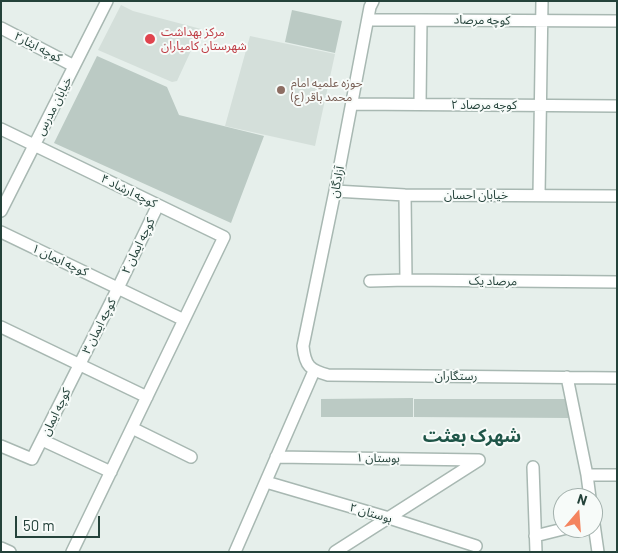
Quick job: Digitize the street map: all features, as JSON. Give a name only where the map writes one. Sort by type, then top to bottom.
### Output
[{"type":"street","name":"خیابان مدرس","points":[[1,211],[106,1]]},
{"type":"street","points":[[539,195],[542,1]]},
{"type":"street","name":"آزادگان","points":[[314,371],[304,357],[303,346],[371,3]]},
{"type":"street","name":"کوچه مرصاد","points":[[368,20],[617,22]]},
{"type":"street","points":[[420,104],[422,20]]},
{"type":"street","name":"کوچه ایثار۲","points":[[1,28],[74,66]]},
{"type":"street","name":"کوچه مرصاد ۲","points":[[352,104],[617,106]]},
{"type":"street","name":"کوچه ارشاد ۴","points":[[1,129],[224,237],[184,320]]},
{"type":"street","name":"خیابان احسان","points":[[335,191],[405,195],[617,196]]},
{"type":"street","points":[[405,195],[406,280]]},
{"type":"street","name":"کوچه ایمان ۲","points":[[118,288],[158,205]]},
{"type":"street","name":"کوچه ایمان ۱","points":[[1,232],[184,320]]},
{"type":"street","name":"مرصاد یک","points":[[370,281],[617,282]]},
{"type":"street","name":"کوچه ایمان ۳","points":[[79,365],[118,288]]},
{"type":"street","points":[[72,552],[184,320]]},
{"type":"street","points":[[1,327],[147,397]]},
{"type":"street","name":"کوچه ایمان","points":[[1,446],[32,460],[79,365]]},
{"type":"street","points":[[235,552],[314,371]]},
{"type":"street","name":"رستگاران","points":[[314,371],[328,375],[617,378]]},
{"type":"street","points":[[567,377],[589,488]]},
{"type":"street","points":[[132,428],[191,457]]},
{"type":"street","points":[[42,440],[111,472]]},
{"type":"street","name":"بوستان ۱","points":[[276,457],[479,460],[389,518]]},
{"type":"street","points":[[533,466],[536,552]]},
{"type":"street","points":[[587,475],[617,475]]},
{"type":"street","name":"بوستان ۲","points":[[266,482],[476,546]]},
{"type":"street","points":[[335,552],[389,518]]},
{"type":"street","points":[[535,536],[553,532]]},
{"type":"street","points":[[596,538],[598,552]]},
{"type":"street","points":[[1,548],[10,552]]},
{"type":"shaded area","name":"مرکز بهداشت شهرستان کامیاران","points":[[121,5],[133,11],[201,29],[177,81],[172,82],[98,50]]},
{"type":"shaded area","name":"حوزه علمیه امام محمد باقر (ع)","points":[[250,36],[335,54],[315,146],[225,126]]},
{"type":"building","points":[[292,10],[342,21],[335,53],[285,42]]},
{"type":"building","points":[[97,56],[167,87],[179,115],[264,136],[231,223],[54,143]]},
{"type":"building","points":[[413,398],[413,417],[321,417],[321,399]]},
{"type":"building","points":[[414,399],[568,399],[568,418],[414,417]]},
{"type":"place","name":"مرکز بهداشت شهرستان کامیاران","points":[[150,39]]},
{"type":"place","name":"حوزه علمیه امام محمد باقر (ع)","points":[[281,90]]},
{"type":"district","name":"شهرک بعثت","points":[[472,436]]}]
